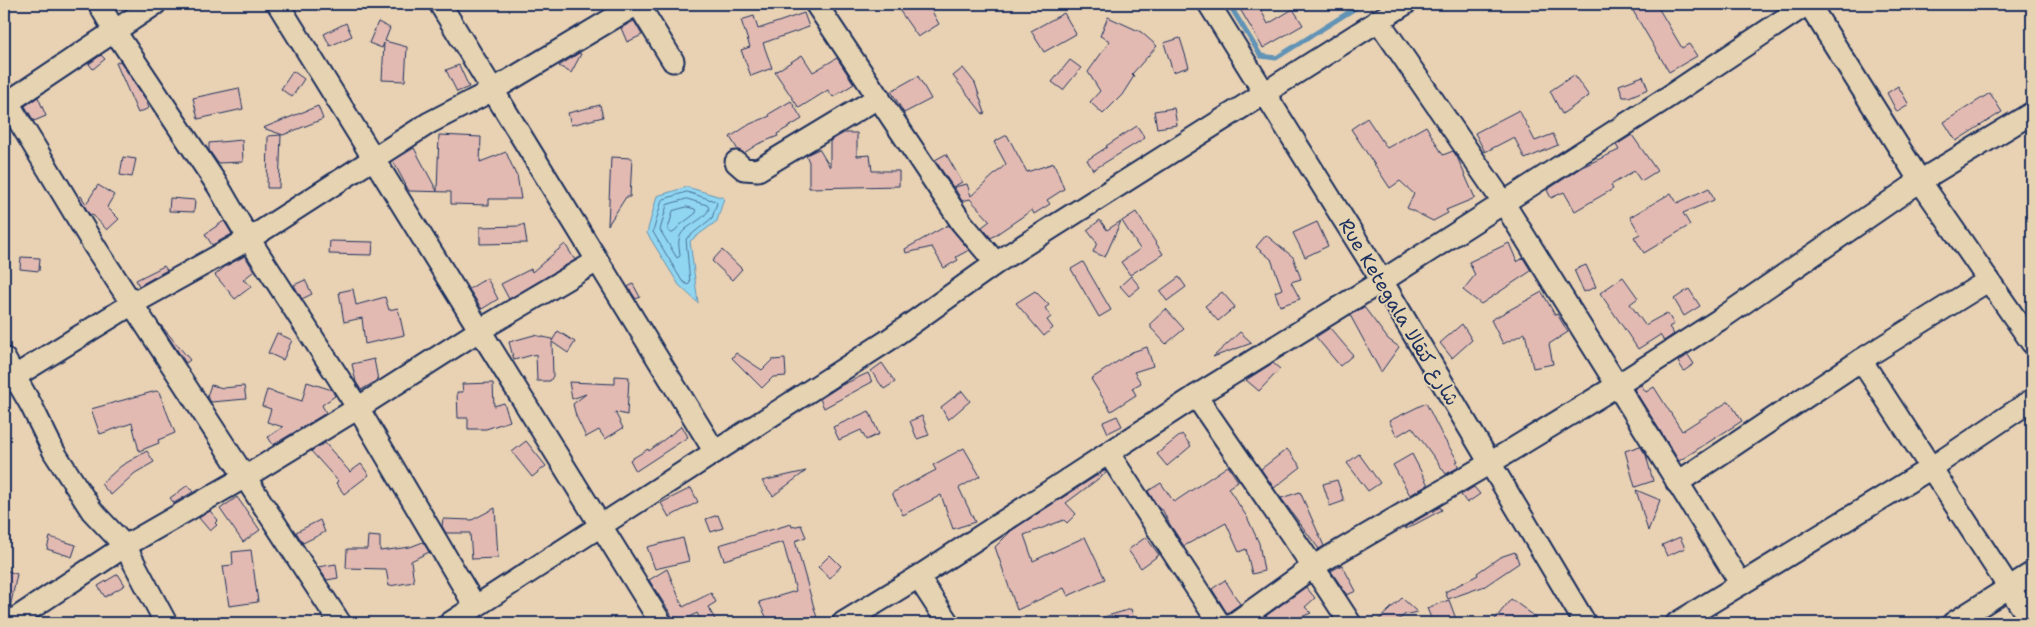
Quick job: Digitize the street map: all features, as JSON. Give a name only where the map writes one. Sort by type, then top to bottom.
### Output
[{"type":"street","points":[[100,4],[114,30],[218,186],[249,239],[358,408],[475,606]]},
{"type":"street","points":[[155,4],[5,101],[95,247],[340,623]]},
{"type":"street","points":[[278,4],[661,623]]},
{"type":"street","points":[[440,4],[714,452]]},
{"type":"street","points":[[816,4],[880,97],[962,223],[996,263]]},
{"type":"street","name":"Rue Ketegala شارع كتقالا","points":[[1209,4],[1382,282],[1585,623]]},
{"type":"street","points":[[450,623],[887,341],[996,263],[1406,4]]},
{"type":"street","points":[[843,623],[918,577],[1196,396],[1382,282],[1808,4],[1920,182],[2032,343]]},
{"type":"street","points":[[166,623],[125,546],[92,511],[7,372],[249,239],[429,123],[644,7],[673,61]]},
{"type":"street","points":[[1378,20],[1503,202],[1741,584]]},
{"type":"street","points":[[736,162],[749,171],[758,170],[880,97]]},
{"type":"street","points":[[1235,623],[1314,566],[1490,463],[1618,385],[1719,320],[1920,182],[2032,113]]},
{"type":"street","points":[[9,623],[125,546],[245,477],[480,330],[597,261]]},
{"type":"street","points":[[1678,482],[1861,360],[1989,280]]},
{"type":"street","points":[[1861,360],[2032,623]]},
{"type":"street","points":[[1196,396],[1258,489],[1314,566],[1350,623]]},
{"type":"street","points":[[1677,623],[1931,468],[2032,400]]},
{"type":"street","points":[[1109,454],[1219,623]]},
{"type":"street","points":[[1953,623],[2032,572]]},
{"type":"street","points":[[918,577],[948,623]]},
{"type":"water","points":[[687,187],[724,198],[717,221],[690,241],[698,303],[679,285],[647,233],[657,196]]},
{"type":"building","points":[[895,4],[928,4],[939,24],[918,37]]},
{"type":"building","points":[[1237,4],[1258,4],[1268,24],[1293,9],[1303,25],[1263,48]]},
{"type":"building","points":[[1629,4],[1656,4],[1682,48],[1689,44],[1697,56],[1669,72]]},
{"type":"building","points":[[804,13],[809,27],[763,43],[772,68],[751,76],[741,50],[750,47],[741,20],[754,16],[758,29]]},
{"type":"building","points":[[1064,13],[1076,34],[1044,52],[1031,31]]},
{"type":"building","points":[[1108,17],[1141,32],[1157,46],[1132,74],[1134,76],[1122,95],[1103,114],[1090,102],[1100,91],[1088,72],[1110,41],[1100,36]]},
{"type":"building","points":[[634,21],[642,35],[627,42],[621,28]]},
{"type":"building","points":[[378,22],[390,28],[385,41],[407,47],[405,81],[382,80],[384,43],[382,48],[369,43]]},
{"type":"building","points":[[346,23],[352,36],[330,46],[324,34]]},
{"type":"building","points":[[1180,38],[1189,67],[1173,72],[1164,43]]},
{"type":"building","points":[[579,53],[581,54],[571,73],[559,66]]},
{"type":"building","points":[[101,55],[105,59],[93,69],[89,64]]},
{"type":"building","points":[[802,55],[813,72],[837,58],[854,84],[833,97],[828,90],[799,108],[775,72]]},
{"type":"building","points":[[1070,60],[1081,68],[1063,90],[1052,82]]},
{"type":"building","points":[[120,61],[146,100],[149,108],[138,113],[116,63]]},
{"type":"building","points":[[459,65],[469,87],[457,92],[446,70]]},
{"type":"building","points":[[963,68],[975,83],[985,113],[983,114],[953,76]]},
{"type":"building","points":[[293,71],[304,79],[292,97],[281,89]]},
{"type":"building","points":[[1574,75],[1589,96],[1562,114],[1550,91]]},
{"type":"building","points":[[918,76],[931,99],[904,113],[891,91]]},
{"type":"building","points":[[1643,76],[1648,89],[1629,97],[1623,97],[1619,85]]},
{"type":"building","points":[[1898,86],[1909,105],[1897,112],[1887,93]]},
{"type":"building","points":[[239,88],[243,109],[198,119],[193,98]]},
{"type":"building","points":[[1990,93],[2002,112],[1956,141],[1944,122]]},
{"type":"building","points":[[38,97],[46,116],[34,121],[25,106]]},
{"type":"building","points":[[791,101],[802,119],[777,134],[778,136],[758,144],[744,153],[738,150],[730,137],[750,124],[770,116],[769,114]]},
{"type":"building","points":[[600,105],[603,117],[571,125],[568,113]]},
{"type":"building","points":[[318,106],[323,119],[283,135],[263,128]]},
{"type":"building","points":[[1174,108],[1177,125],[1157,128],[1154,111]]},
{"type":"building","points":[[1519,110],[1535,141],[1553,134],[1558,145],[1525,159],[1514,137],[1485,152],[1475,133]]},
{"type":"building","points":[[1367,118],[1387,148],[1426,126],[1443,155],[1453,151],[1475,198],[1446,210],[1448,213],[1433,221],[1407,208],[1414,194],[1400,181],[1390,188],[1351,129]]},
{"type":"building","points":[[1137,126],[1145,138],[1093,170],[1087,160]]},
{"type":"building","points":[[844,133],[857,133],[857,156],[870,155],[872,171],[899,171],[899,186],[809,188],[809,162],[806,155],[819,149],[830,167],[830,141]]},
{"type":"building","points":[[281,135],[279,188],[267,188],[268,136]]},
{"type":"building","points":[[439,135],[481,137],[480,162],[506,152],[517,175],[521,199],[489,199],[489,205],[451,204],[451,192],[409,191],[393,161],[414,148],[437,191]]},
{"type":"building","points":[[1007,135],[1027,172],[1054,163],[1064,189],[1047,200],[1050,204],[1034,214],[1032,210],[991,238],[982,227],[990,221],[970,199],[962,201],[954,187],[967,184],[971,196],[1006,164],[994,142]]},
{"type":"building","points":[[1632,135],[1657,171],[1641,181],[1634,171],[1611,185],[1613,189],[1575,211],[1564,192],[1551,198],[1547,190],[1582,167],[1619,150],[1616,145]]},
{"type":"building","points":[[242,140],[243,162],[218,163],[209,150],[209,143]]},
{"type":"building","points":[[946,154],[962,182],[953,187],[935,160]]},
{"type":"building","points":[[123,157],[136,159],[132,177],[120,175]]},
{"type":"building","points":[[611,157],[632,158],[630,197],[626,197],[608,225]]},
{"type":"building","points":[[98,185],[114,195],[107,207],[119,219],[107,230],[92,214],[90,215],[79,197],[81,196],[86,204]]},
{"type":"building","points":[[1709,188],[1714,200],[1683,213],[1690,225],[1644,253],[1634,237],[1640,234],[1630,217],[1671,193],[1677,203]]},
{"type":"building","points":[[170,198],[195,200],[194,212],[169,211]]},
{"type":"building","points":[[1136,212],[1163,254],[1130,275],[1121,262],[1140,249],[1122,221]]},
{"type":"building","points":[[1100,220],[1107,230],[1121,221],[1105,257],[1093,252],[1097,243],[1087,230]]},
{"type":"building","points":[[224,221],[232,234],[212,245],[205,234]]},
{"type":"building","points":[[1317,222],[1328,246],[1305,257],[1293,233]]},
{"type":"building","points":[[524,224],[527,243],[480,244],[480,227],[520,226]]},
{"type":"building","points":[[948,225],[969,250],[956,257],[958,260],[944,268],[932,247],[906,253],[905,249]]},
{"type":"building","points":[[1266,235],[1293,257],[1301,279],[1291,282],[1300,299],[1280,306],[1275,292],[1282,289],[1271,259],[1256,247]]},
{"type":"building","points":[[330,241],[373,242],[372,255],[329,254]]},
{"type":"building","points":[[1509,243],[1517,262],[1523,258],[1531,271],[1481,304],[1463,290],[1475,275],[1469,262]]},
{"type":"building","points":[[565,244],[575,260],[509,299],[501,284],[531,269],[532,272]]},
{"type":"building","points":[[722,250],[742,269],[732,280],[712,261]]},
{"type":"building","points":[[245,256],[254,271],[243,280],[252,286],[235,299],[215,275],[226,266]]},
{"type":"building","points":[[21,257],[40,258],[39,271],[20,269]]},
{"type":"building","points":[[1083,262],[1111,310],[1099,317],[1071,269]]},
{"type":"building","points":[[1586,265],[1596,287],[1584,292],[1574,270]]},
{"type":"building","points":[[164,266],[167,270],[139,286],[136,280]]},
{"type":"building","points":[[1131,276],[1140,287],[1129,296],[1120,286]]},
{"type":"building","points":[[1179,277],[1186,287],[1167,301],[1160,291]]},
{"type":"building","points":[[1623,277],[1638,298],[1630,304],[1645,325],[1667,313],[1674,324],[1669,327],[1674,334],[1664,341],[1660,335],[1638,349],[1600,293]]},
{"type":"building","points":[[487,278],[498,299],[482,309],[469,289]]},
{"type":"building","points":[[305,280],[312,294],[302,299],[294,285]]},
{"type":"building","points":[[633,284],[640,297],[636,299],[628,287]]},
{"type":"building","points":[[353,289],[356,305],[385,297],[389,310],[398,308],[404,335],[365,344],[362,318],[344,322],[339,292]]},
{"type":"building","points":[[1689,289],[1700,306],[1684,316],[1674,299]]},
{"type":"building","points":[[1035,291],[1049,305],[1045,308],[1051,317],[1047,320],[1053,328],[1044,336],[1016,303]]},
{"type":"building","points":[[1222,292],[1235,307],[1218,321],[1205,306]]},
{"type":"building","points":[[1542,292],[1555,315],[1557,314],[1568,332],[1549,344],[1553,364],[1533,368],[1525,333],[1503,344],[1491,320]]},
{"type":"building","points":[[1364,307],[1388,339],[1399,347],[1381,372],[1350,315]]},
{"type":"building","points":[[1166,309],[1184,329],[1166,344],[1151,328],[1151,323]]},
{"type":"building","points":[[159,323],[190,360],[186,363]]},
{"type":"building","points":[[1462,324],[1472,340],[1452,358],[1440,343]]},
{"type":"building","points":[[1330,328],[1353,355],[1340,366],[1316,337]]},
{"type":"building","points":[[558,331],[575,342],[568,353],[552,342],[553,376],[550,381],[537,381],[536,354],[514,360],[509,342],[534,335],[552,339],[552,341]]},
{"type":"building","points":[[1240,332],[1252,343],[1213,357]]},
{"type":"building","points":[[277,333],[292,340],[283,360],[268,353]]},
{"type":"building","points":[[1147,347],[1153,366],[1134,372],[1141,383],[1132,388],[1136,395],[1111,411],[1091,379],[1132,352]]},
{"type":"building","points":[[736,353],[762,370],[772,360],[785,359],[786,376],[773,377],[762,388],[732,358]]},
{"type":"building","points":[[1688,355],[1694,364],[1684,371],[1678,362]]},
{"type":"building","points":[[374,359],[378,380],[361,390],[356,382],[352,364]]},
{"type":"building","points":[[882,363],[895,382],[884,389],[871,371]]},
{"type":"building","points":[[1273,363],[1280,369],[1259,391],[1246,380]]},
{"type":"building","points":[[868,373],[872,382],[824,408],[820,399],[842,385]]},
{"type":"building","points":[[615,376],[629,377],[627,415],[615,412],[623,428],[605,439],[599,430],[586,437],[576,416],[573,404],[586,394],[572,399],[569,382],[615,384]]},
{"type":"building","points":[[307,382],[332,390],[335,396],[322,405],[326,413],[273,445],[268,437],[283,427],[267,422],[271,409],[262,406],[267,390],[302,401]]},
{"type":"building","points":[[493,383],[494,406],[504,403],[510,421],[486,429],[468,429],[468,418],[458,418],[457,392],[463,392],[462,384]]},
{"type":"building","points":[[211,385],[223,388],[244,386],[246,399],[211,402],[207,396]]},
{"type":"building","points":[[1641,385],[1646,392],[1654,387],[1682,431],[1729,401],[1742,421],[1679,461],[1634,389]]},
{"type":"building","points":[[156,391],[159,392],[175,433],[158,440],[159,443],[139,451],[132,423],[100,434],[91,409]]},
{"type":"building","points":[[962,391],[970,401],[948,420],[941,407]]},
{"type":"building","points":[[1426,403],[1443,437],[1458,461],[1456,462],[1459,467],[1446,474],[1412,427],[1397,436],[1389,421]]},
{"type":"building","points":[[869,411],[879,434],[866,440],[861,430],[839,440],[833,427]]},
{"type":"building","points":[[922,416],[929,435],[917,439],[910,421]]},
{"type":"building","points":[[1117,416],[1122,426],[1108,433],[1103,422]]},
{"type":"building","points":[[682,426],[688,437],[636,471],[630,460],[648,449],[649,451]]},
{"type":"building","points":[[1182,434],[1191,446],[1167,466],[1157,454]]},
{"type":"building","points":[[526,441],[546,466],[532,477],[512,452]]},
{"type":"building","points":[[325,443],[350,472],[361,464],[369,475],[344,494],[336,483],[338,481],[311,451]]},
{"type":"building","points":[[1640,446],[1646,455],[1653,481],[1635,487],[1625,451]]},
{"type":"building","points":[[964,448],[980,476],[959,488],[975,522],[953,529],[941,495],[903,515],[892,493],[936,470],[933,465]]},
{"type":"building","points":[[1287,449],[1301,467],[1274,488],[1261,469]]},
{"type":"building","points":[[147,451],[154,462],[135,473],[111,495],[101,484],[121,466]]},
{"type":"building","points":[[1359,454],[1380,483],[1368,491],[1347,463]]},
{"type":"building","points":[[1412,454],[1428,485],[1410,495],[1393,465]]},
{"type":"building","points":[[1228,466],[1238,481],[1228,488],[1247,517],[1259,543],[1264,571],[1252,574],[1246,549],[1239,552],[1226,523],[1184,546],[1162,509],[1160,510],[1148,491],[1161,483],[1174,502]]},
{"type":"building","points":[[806,471],[773,496],[762,481]]},
{"type":"building","points":[[1104,471],[1106,473],[1066,503],[1076,514],[1067,523],[1064,520],[1024,535],[1033,561],[1085,537],[1105,579],[1068,596],[1064,588],[1017,610],[995,547],[1012,530]]},
{"type":"building","points":[[1337,480],[1344,501],[1330,506],[1323,484]]},
{"type":"building","points":[[188,485],[193,492],[174,503],[170,498]]},
{"type":"building","points":[[1474,487],[1480,494],[1467,503],[1461,495]]},
{"type":"building","points":[[691,488],[698,502],[669,517],[661,503]]},
{"type":"building","points":[[1636,490],[1660,500],[1648,531],[1640,503]]},
{"type":"building","points":[[1300,492],[1324,546],[1319,549],[1281,498]]},
{"type":"building","points":[[237,497],[260,530],[243,542],[220,509]]},
{"type":"building","points":[[1440,507],[1442,510],[1406,529],[1405,527]]},
{"type":"building","points":[[495,508],[498,558],[472,559],[470,533],[446,533],[442,526],[443,519],[472,520]]},
{"type":"building","points":[[210,511],[218,520],[215,523],[217,525],[210,531],[199,518]]},
{"type":"building","points":[[718,515],[723,528],[711,532],[706,519]]},
{"type":"building","points":[[320,520],[325,532],[303,543],[296,532]]},
{"type":"building","points":[[791,524],[792,527],[801,525],[806,537],[795,541],[817,618],[807,623],[769,623],[759,602],[796,591],[783,542],[724,560],[719,545]]},
{"type":"building","points":[[368,536],[380,537],[380,551],[410,547],[423,542],[429,552],[411,561],[414,582],[389,586],[386,569],[346,568],[347,549],[367,549]]},
{"type":"building","points":[[50,537],[76,545],[72,557],[47,549]]},
{"type":"building","points":[[1146,537],[1159,555],[1141,568],[1128,550]]},
{"type":"building","points":[[1680,537],[1685,548],[1667,556],[1662,545]]},
{"type":"building","points":[[683,538],[689,561],[655,569],[647,547]]},
{"type":"building","points":[[251,550],[258,602],[229,606],[223,566],[233,565],[232,552]]},
{"type":"building","points":[[1515,552],[1519,563],[1485,586],[1448,599],[1445,592],[1478,575],[1477,573],[1500,557]]},
{"type":"building","points":[[830,555],[841,566],[830,578],[818,567]]},
{"type":"building","points":[[336,564],[338,578],[327,580],[318,567]]},
{"type":"building","points":[[1342,565],[1356,591],[1347,595],[1331,571]]},
{"type":"building","points":[[667,569],[683,607],[711,593],[716,602],[708,607],[717,623],[702,623],[697,613],[680,623],[673,623],[672,616],[649,580]]},
{"type":"building","points":[[4,570],[17,574],[10,608],[6,610],[4,610]]},
{"type":"building","points":[[118,574],[125,585],[105,597],[98,586]]},
{"type":"building","points":[[1225,580],[1240,604],[1227,613],[1212,589]]},
{"type":"building","points":[[1306,587],[1315,598],[1305,607],[1311,613],[1287,623],[1256,623]]},
{"type":"building","points":[[1402,598],[1417,612],[1404,615],[1395,623],[1375,623]]},
{"type":"building","points":[[1511,599],[1533,615],[1527,623],[1492,623]]},
{"type":"building","points":[[1449,600],[1456,619],[1443,623],[1433,623],[1427,608]]},
{"type":"building","points":[[1131,609],[1135,623],[1095,623],[1094,620]]},
{"type":"waterway","points":[[1229,4],[1261,56],[1276,58],[1362,4]]}]
